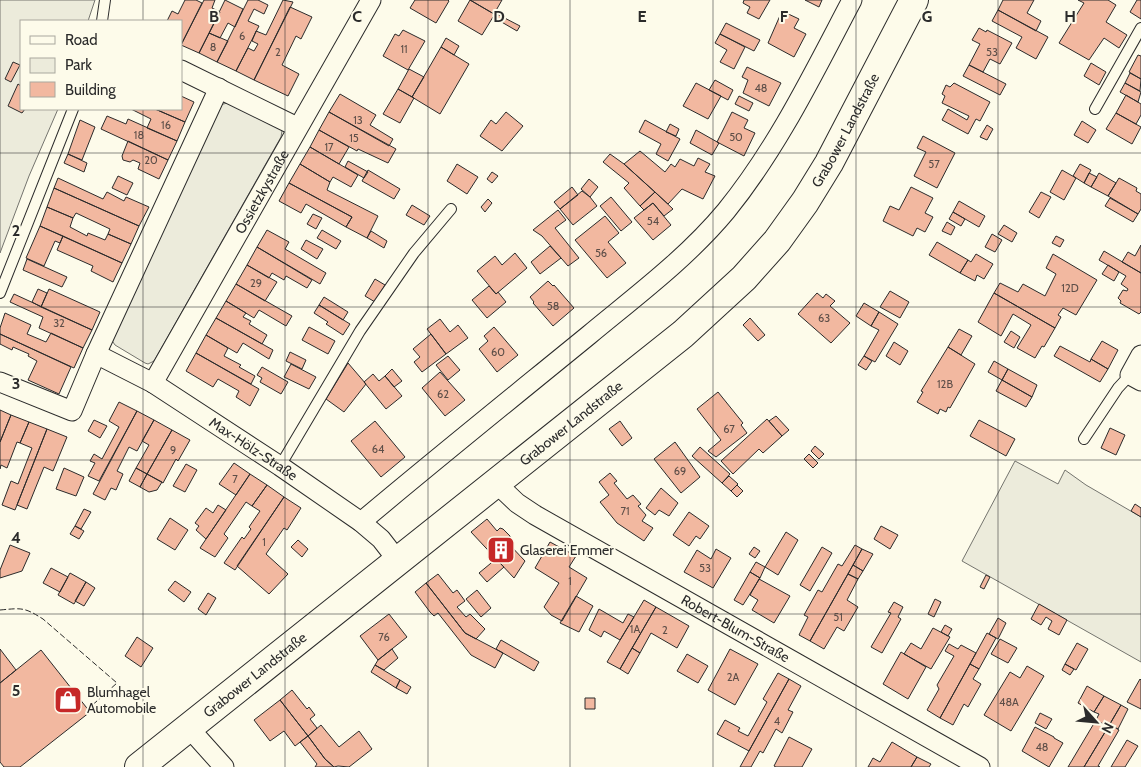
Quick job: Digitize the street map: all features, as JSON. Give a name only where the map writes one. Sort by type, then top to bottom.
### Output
[{"type":"main road","name":"Grabower Landstraße","points":[[139,767],[683,334],[744,278],[777,241],[805,202],[828,163],[914,0]]},
{"type":"street","name":"Ossietzkystraße","points":[[153,383],[371,0]]},
{"type":"street","points":[[361,522],[646,288],[707,233],[727,210],[756,170],[786,124],[852,0]]},
{"type":"street","points":[[182,70],[297,128]]},
{"type":"street","points":[[0,382],[72,411],[96,354],[219,88]]},
{"type":"street","name":"Max-Hölz-Straße","points":[[96,354],[153,383],[280,466],[361,522],[381,540],[398,561]]},
{"type":"street","points":[[1135,378],[1141,355]]},
{"type":"street","name":"Robert-Blum-Straße","points":[[496,483],[517,504],[535,515],[980,767]]},
{"type":"street","points":[[189,728],[224,767]]},
{"type":"lane","points":[[102,20],[105,0]]},
{"type":"lane","points":[[1095,109],[1141,28]]},
{"type":"lane","points":[[0,293],[73,110]]},
{"type":"lane","points":[[280,466],[360,331],[414,253],[451,209]]},
{"type":"lane","points":[[1084,439],[1118,388],[1135,378]]},
{"type":"green space","points":[[0,0],[95,0],[88,20],[20,20],[20,110],[58,110],[29,176],[0,253]]},
{"type":"green space","points":[[227,103],[279,128],[282,131],[281,137],[154,361],[148,364],[115,345],[111,339],[220,105]]},
{"type":"green space","points":[[1015,461],[1058,484],[1065,470],[1086,485],[1141,517],[1141,662],[962,561]]},
{"type":"building","points":[[185,0],[196,0],[202,3],[182,43],[182,20],[168,20],[172,11],[178,14]]},
{"type":"building","points":[[204,0],[215,0],[212,8],[220,12],[199,53],[182,45]]},
{"type":"building","points":[[225,0],[243,9],[235,27],[228,23],[220,38],[209,33]]},
{"type":"building","points":[[248,0],[258,0],[268,5],[264,14],[254,9],[248,21],[259,26],[236,71],[217,62]]},
{"type":"building","points":[[283,0],[293,2],[254,80],[236,71],[248,48],[254,51],[258,44],[252,41],[256,31],[266,35]]},
{"type":"building","points":[[415,0],[449,1],[436,23],[410,8]]},
{"type":"building","points":[[470,0],[520,26],[517,31],[493,17],[482,35],[458,21]]},
{"type":"building","points":[[470,0],[502,0],[494,14]]},
{"type":"building","points":[[744,0],[770,0],[759,19],[747,13],[750,7],[743,3]]},
{"type":"building","points":[[805,0],[822,0],[819,7]]},
{"type":"building","points":[[1003,0],[1034,0],[1027,13],[1041,21],[1036,31],[998,10]]},
{"type":"building","points":[[1078,0],[1108,0],[1116,5],[1106,22],[1127,35],[1119,48],[1104,38],[1089,60],[1059,43],[1084,3]]},
{"type":"building","points":[[1137,0],[1141,0],[1141,19],[1130,12]]},
{"type":"building","points":[[290,7],[312,17],[301,39],[296,36],[282,65],[299,74],[288,96],[254,80]]},
{"type":"building","points":[[998,10],[1048,37],[1036,59],[1016,48],[1022,37],[992,21]]},
{"type":"building","points":[[782,11],[799,19],[794,28],[806,34],[794,57],[768,43]]},
{"type":"building","points":[[726,23],[760,40],[754,51],[720,34]]},
{"type":"building","points":[[979,28],[1012,43],[1000,64],[990,59],[983,72],[969,65],[980,44],[972,40]]},
{"type":"building","points":[[403,30],[425,41],[408,70],[383,56],[395,34],[399,36]]},
{"type":"building","points":[[209,33],[228,41],[217,62],[199,53]]},
{"type":"building","points":[[720,34],[745,47],[734,69],[720,62],[727,50],[715,43]]},
{"type":"building","points":[[446,38],[459,46],[454,55],[441,47]]},
{"type":"building","points":[[441,47],[469,64],[440,114],[412,97]]},
{"type":"building","points":[[1138,55],[1141,56],[1141,79],[1129,72]]},
{"type":"building","points":[[13,62],[20,65],[11,82],[5,79]]},
{"type":"building","points":[[1091,63],[1106,72],[1099,85],[1084,76]]},
{"type":"building","points":[[969,65],[1006,84],[1000,95],[963,76]]},
{"type":"building","points":[[747,67],[781,83],[769,106],[743,93],[748,80],[742,77]]},
{"type":"building","points":[[409,69],[424,77],[412,97],[398,89]]},
{"type":"building","points":[[1130,73],[1141,79],[1140,91],[1125,83]]},
{"type":"building","points":[[715,80],[733,90],[728,100],[709,90]]},
{"type":"building","points":[[696,83],[721,96],[708,119],[683,106]]},
{"type":"building","points":[[954,83],[990,102],[980,121],[976,119],[968,134],[942,120],[948,109],[967,120],[969,116],[942,103],[945,96],[942,94],[946,85],[950,87]]},
{"type":"building","points":[[1125,83],[1141,92],[1138,102],[1120,92]]},
{"type":"building","points":[[18,84],[20,85],[20,110],[24,110],[22,113],[8,106]]},
{"type":"building","points":[[398,89],[414,98],[400,123],[383,114]]},
{"type":"building","points":[[340,94],[376,115],[370,125],[393,139],[389,146],[329,112]]},
{"type":"building","points":[[1126,95],[1141,104],[1141,115],[1136,124],[1116,113]]},
{"type":"building","points":[[182,96],[194,102],[185,122],[157,110],[182,110]]},
{"type":"building","points":[[739,96],[753,103],[749,111],[735,104]]},
{"type":"building","points":[[133,110],[157,110],[185,122],[177,141],[147,128],[151,119]]},
{"type":"building","points":[[329,112],[396,149],[388,163],[358,149],[357,151],[319,130]]},
{"type":"building","points":[[506,112],[523,126],[502,151],[480,136],[491,120],[496,124]]},
{"type":"building","points":[[732,112],[748,120],[744,128],[755,133],[744,156],[717,142]]},
{"type":"building","points":[[1116,113],[1141,127],[1132,144],[1106,129]]},
{"type":"building","points":[[107,116],[126,124],[128,119],[177,141],[168,160],[101,129]]},
{"type":"building","points":[[80,120],[95,127],[82,160],[68,154]]},
{"type":"building","points":[[645,120],[680,139],[668,161],[656,154],[661,144],[639,132]]},
{"type":"building","points":[[1082,121],[1096,130],[1088,143],[1074,135]]},
{"type":"building","points":[[670,124],[679,129],[676,136],[666,132]]},
{"type":"building","points":[[987,125],[993,129],[987,140],[980,137]]},
{"type":"building","points":[[319,130],[349,147],[339,164],[310,147]]},
{"type":"building","points":[[696,130],[719,143],[712,155],[690,143]]},
{"type":"building","points":[[923,136],[955,153],[937,188],[914,176],[926,152],[917,148]]},
{"type":"building","points":[[128,141],[168,160],[159,179],[138,169],[140,163],[133,160],[130,162],[123,160],[122,156]]},
{"type":"building","points":[[310,147],[358,175],[351,187],[333,177],[330,182],[300,164]]},
{"type":"building","points":[[640,151],[665,172],[671,164],[675,167],[680,159],[694,166],[698,158],[710,164],[705,172],[715,176],[703,199],[682,189],[668,204],[624,164]]},
{"type":"building","points":[[68,154],[87,163],[84,172],[64,163]]},
{"type":"building","points":[[610,154],[655,192],[640,206],[624,188],[629,183],[603,162]]},
{"type":"building","points":[[348,161],[368,172],[364,178],[345,167]]},
{"type":"building","points":[[300,164],[330,182],[327,190],[378,216],[367,238],[346,227],[352,217],[289,183]]},
{"type":"building","points":[[457,164],[478,177],[467,194],[447,181]]},
{"type":"building","points":[[1080,164],[1091,170],[1084,183],[1073,176]]},
{"type":"building","points":[[368,170],[400,189],[394,199],[362,181]]},
{"type":"building","points":[[1062,170],[1076,178],[1064,200],[1050,192]]},
{"type":"building","points":[[492,172],[498,176],[492,183],[487,179]]},
{"type":"building","points":[[1089,173],[1097,177],[1091,187],[1084,183]]},
{"type":"building","points":[[1099,173],[1116,183],[1108,196],[1091,187]]},
{"type":"building","points":[[118,176],[133,183],[127,195],[112,188]]},
{"type":"building","points":[[58,178],[103,199],[107,192],[124,201],[126,197],[149,207],[139,226],[54,188]]},
{"type":"building","points":[[1119,178],[1137,188],[1136,191],[1141,194],[1141,209],[1138,214],[1108,196]]},
{"type":"building","points":[[589,179],[598,187],[590,197],[581,189]]},
{"type":"building","points":[[289,183],[352,217],[346,227],[306,204],[301,213],[279,201]]},
{"type":"building","points":[[572,187],[578,195],[560,209],[554,202]]},
{"type":"building","points":[[911,187],[933,198],[925,213],[933,217],[925,232],[917,228],[913,236],[883,221],[890,206],[899,210]]},
{"type":"building","points":[[54,188],[139,226],[131,244],[108,234],[110,229],[76,213],[73,218],[47,207]]},
{"type":"building","points":[[582,191],[597,206],[573,225],[560,209]]},
{"type":"building","points":[[655,192],[673,209],[664,216],[653,203],[644,210],[640,206]]},
{"type":"building","points":[[1041,192],[1051,197],[1039,218],[1029,212]]},
{"type":"building","points":[[611,197],[632,222],[621,231],[600,206]]},
{"type":"building","points":[[1110,198],[1138,214],[1133,222],[1105,206]]},
{"type":"building","points":[[488,199],[492,203],[485,212],[481,207]]},
{"type":"building","points":[[959,201],[985,216],[979,227],[953,212]]},
{"type":"building","points":[[653,203],[671,225],[653,240],[634,218]]},
{"type":"building","points":[[412,205],[430,216],[424,225],[406,215]]},
{"type":"building","points":[[47,207],[73,218],[70,227],[87,236],[88,233],[105,240],[108,234],[131,244],[122,263],[40,226]]},
{"type":"building","points":[[558,210],[566,220],[555,228],[579,258],[568,266],[542,236],[533,230]]},
{"type":"building","points":[[953,212],[965,219],[961,226],[949,219]]},
{"type":"building","points":[[313,214],[322,218],[316,229],[307,224]]},
{"type":"building","points":[[605,216],[619,233],[608,242],[626,263],[607,278],[575,240]]},
{"type":"building","points":[[947,222],[955,227],[951,235],[942,231]]},
{"type":"building","points":[[1004,225],[1017,233],[1012,242],[998,234]]},
{"type":"building","points":[[40,226],[63,236],[60,243],[55,241],[44,266],[26,258]]},
{"type":"building","points":[[267,230],[289,242],[285,249],[326,273],[320,284],[257,247]]},
{"type":"building","points":[[322,230],[341,241],[336,249],[317,238]]},
{"type":"building","points":[[371,231],[387,241],[384,248],[367,238]]},
{"type":"building","points":[[992,234],[1002,240],[995,252],[985,247]]},
{"type":"building","points":[[63,236],[122,263],[113,282],[91,271],[93,266],[57,250]]},
{"type":"building","points":[[1056,236],[1064,240],[1060,247],[1052,243]]},
{"type":"building","points":[[306,240],[323,249],[317,259],[301,249]]},
{"type":"building","points":[[937,242],[968,260],[960,273],[929,255]]},
{"type":"building","points":[[1141,245],[1141,273],[1122,262],[1128,252],[1135,256]]},
{"type":"building","points":[[550,246],[561,258],[540,274],[531,262]]},
{"type":"building","points":[[257,247],[312,280],[307,288],[286,276],[284,280],[272,273],[269,278],[247,265]]},
{"type":"building","points":[[1104,251],[1141,273],[1141,312],[1139,314],[1120,303],[1121,301],[1118,298],[1123,290],[1127,291],[1128,289],[1121,284],[1126,276],[1099,260]]},
{"type":"building","points":[[515,253],[527,268],[496,294],[477,271],[495,256],[502,265]]},
{"type":"building","points":[[976,254],[993,264],[984,279],[977,275],[975,281],[960,273],[968,260],[971,262]]},
{"type":"building","points":[[1053,254],[1097,280],[1076,315],[1063,308],[1058,315],[1061,317],[1055,328],[994,293],[1000,283],[1018,292],[1023,284],[1045,296],[1056,274],[1046,268]]},
{"type":"building","points":[[27,259],[67,277],[62,287],[23,270]]},
{"type":"building","points":[[247,265],[277,282],[265,301],[236,284]]},
{"type":"building","points":[[1108,265],[1119,272],[1114,281],[1102,274]]},
{"type":"building","points":[[375,279],[385,285],[375,302],[365,296]]},
{"type":"building","points":[[548,281],[554,285],[574,308],[553,326],[530,297]]},
{"type":"building","points":[[236,284],[292,316],[286,326],[259,310],[254,318],[226,301]]},
{"type":"building","points":[[489,286],[496,294],[498,292],[506,302],[487,318],[472,300]]},
{"type":"building","points":[[38,289],[47,293],[41,307],[32,302]]},
{"type":"building","points":[[49,289],[100,312],[92,330],[41,307]]},
{"type":"building","points":[[890,291],[909,302],[900,318],[880,307]]},
{"type":"building","points":[[817,293],[823,298],[826,294],[835,301],[830,306],[850,323],[831,343],[798,314]]},
{"type":"building","points":[[994,293],[1055,328],[1035,358],[1017,348],[1031,325],[1013,314],[1001,336],[978,322]]},
{"type":"building","points":[[14,294],[92,330],[83,348],[39,328],[43,317],[10,302]]},
{"type":"building","points":[[324,297],[348,312],[343,320],[319,305]]},
{"type":"building","points":[[226,301],[246,313],[243,317],[251,321],[249,324],[267,335],[262,344],[216,318]]},
{"type":"building","points":[[864,303],[879,312],[871,326],[856,316]]},
{"type":"building","points":[[319,305],[350,324],[343,335],[326,324],[328,322],[314,313]]},
{"type":"building","points":[[879,312],[898,324],[875,362],[864,356],[879,330],[871,326]]},
{"type":"building","points":[[5,313],[31,325],[27,334],[46,342],[51,333],[83,348],[74,368],[0,334]]},
{"type":"building","points":[[216,318],[273,350],[269,359],[243,343],[237,353],[206,335]]},
{"type":"building","points":[[750,318],[765,335],[758,341],[743,325]]},
{"type":"building","points":[[440,319],[450,332],[458,325],[468,338],[446,354],[427,329]]},
{"type":"building","points":[[309,327],[335,341],[328,354],[302,340]]},
{"type":"building","points":[[494,327],[518,355],[497,372],[479,349],[488,341],[484,336]]},
{"type":"building","points":[[959,329],[972,336],[961,355],[948,347]]},
{"type":"building","points":[[1011,331],[1020,337],[1014,348],[1004,342]]},
{"type":"building","points":[[0,334],[71,367],[59,394],[28,380],[37,361],[28,356],[29,354],[13,347],[12,350],[0,344]]},
{"type":"building","points":[[431,334],[446,354],[422,372],[414,362],[420,357],[413,349]]},
{"type":"building","points":[[206,335],[228,348],[224,356],[241,365],[239,367],[255,376],[251,384],[196,353]]},
{"type":"building","points":[[1102,341],[1118,350],[1108,369],[1091,359]]},
{"type":"building","points":[[894,342],[908,351],[900,365],[886,356]]},
{"type":"building","points":[[1060,346],[1090,362],[1091,359],[1108,369],[1100,382],[1054,356]]},
{"type":"building","points":[[948,347],[975,364],[950,408],[948,407],[946,412],[940,409],[938,414],[917,402],[923,392],[921,391]]},
{"type":"building","points":[[290,352],[306,360],[302,369],[286,361]]},
{"type":"building","points":[[196,353],[259,389],[250,406],[236,397],[239,391],[218,379],[213,387],[186,371]]},
{"type":"building","points":[[448,356],[460,370],[448,380],[436,365]]},
{"type":"building","points":[[864,356],[872,361],[866,370],[858,365]]},
{"type":"building","points":[[994,361],[1008,369],[1002,380],[988,372]]},
{"type":"building","points":[[348,363],[366,384],[344,412],[326,399]]},
{"type":"building","points":[[291,364],[316,377],[309,389],[284,377]]},
{"type":"building","points":[[262,367],[288,382],[281,394],[260,382],[262,378],[257,375]]},
{"type":"building","points":[[392,369],[402,381],[394,387],[385,376]]},
{"type":"building","points":[[1008,369],[1037,385],[1032,397],[1002,380]]},
{"type":"building","points":[[440,372],[465,400],[445,416],[422,388]]},
{"type":"building","points":[[373,374],[379,381],[385,376],[402,396],[386,409],[364,382]]},
{"type":"building","points":[[1002,380],[1032,397],[1026,407],[996,391]]},
{"type":"building","points":[[718,392],[743,423],[741,425],[747,433],[716,457],[708,451],[721,440],[697,409]]},
{"type":"building","points":[[119,402],[137,411],[99,481],[88,476],[95,463],[90,461],[94,454],[102,459],[119,427],[109,421]]},
{"type":"building","points":[[0,410],[11,415],[0,442]]},
{"type":"building","points":[[137,411],[154,420],[137,451],[129,447],[117,471],[123,474],[116,490],[111,488],[105,500],[93,494]]},
{"type":"building","points":[[11,415],[29,422],[20,443],[17,442],[7,468],[1,465],[0,469],[0,442]]},
{"type":"building","points":[[776,416],[789,430],[782,436],[769,421]]},
{"type":"building","points":[[767,419],[782,436],[763,453],[759,449],[733,474],[721,461]]},
{"type":"building","points":[[94,420],[107,426],[100,438],[88,431]]},
{"type":"building","points":[[154,420],[172,430],[147,474],[136,468],[149,445],[142,441]]},
{"type":"building","points":[[979,420],[1015,439],[1006,456],[970,436]]},
{"type":"building","points":[[375,421],[405,457],[381,477],[351,441]]},
{"type":"building","points":[[620,421],[632,438],[622,446],[609,429]]},
{"type":"building","points":[[29,422],[47,429],[15,510],[2,505],[11,481],[18,484],[32,448],[20,443]]},
{"type":"building","points":[[1110,428],[1125,435],[1116,455],[1101,448]]},
{"type":"building","points":[[47,429],[67,437],[53,471],[44,467],[27,509],[17,505]]},
{"type":"building","points":[[172,430],[190,440],[178,461],[176,459],[163,483],[147,474]]},
{"type":"building","points":[[675,442],[700,477],[681,493],[654,459]]},
{"type":"building","points":[[815,446],[824,454],[819,459],[811,451]]},
{"type":"building","points":[[700,447],[730,474],[722,483],[692,456]]},
{"type":"building","points":[[809,454],[818,463],[813,468],[804,459]]},
{"type":"building","points":[[234,463],[250,474],[236,495],[219,484]]},
{"type":"building","points":[[186,464],[197,470],[185,492],[173,486]]},
{"type":"building","points":[[64,468],[84,477],[76,496],[56,489]]},
{"type":"building","points":[[136,468],[147,474],[140,487],[129,481]]},
{"type":"building","points":[[610,473],[617,481],[614,483],[627,499],[633,495],[641,504],[638,506],[646,515],[642,521],[653,528],[644,541],[617,523],[600,502],[609,495],[599,482]]},
{"type":"building","points":[[147,474],[162,482],[157,490],[149,492],[140,487]]},
{"type":"building","points":[[250,474],[267,485],[252,506],[246,502],[224,534],[228,538],[215,557],[200,548]]},
{"type":"building","points":[[729,476],[738,484],[731,491],[722,483]]},
{"type":"building","points":[[267,485],[284,497],[235,570],[224,563],[242,537],[244,539],[251,529],[249,527],[260,511],[252,506]]},
{"type":"building","points":[[737,485],[743,491],[737,497],[731,491]]},
{"type":"building","points":[[661,488],[678,503],[669,516],[659,510],[655,515],[646,508]]},
{"type":"building","points":[[284,497],[301,508],[287,530],[284,528],[266,554],[288,574],[269,594],[237,566]]},
{"type":"building","points":[[1135,504],[1141,508],[1141,517],[1131,511]]},
{"type":"building","points":[[218,505],[226,510],[206,539],[196,530],[199,526],[195,523],[206,508],[213,513]]},
{"type":"building","points":[[84,509],[91,512],[81,529],[75,526]]},
{"type":"building","points":[[689,512],[709,526],[700,539],[696,536],[689,546],[673,535]]},
{"type":"building","points":[[170,518],[188,530],[175,550],[157,539]]},
{"type":"building","name":"Glaserei Emmer","points":[[487,519],[497,531],[500,528],[503,529],[510,536],[507,542],[525,561],[514,578],[471,532]]},
{"type":"building","points":[[75,526],[84,531],[79,539],[70,534]]},
{"type":"building","points":[[881,526],[898,535],[890,549],[874,539]]},
{"type":"building","points":[[786,532],[798,540],[778,575],[765,567]]},
{"type":"building","points":[[298,540],[308,549],[302,557],[291,547]]},
{"type":"building","points":[[550,542],[576,556],[569,567],[587,578],[562,621],[551,615],[544,607],[559,583],[535,568]]},
{"type":"building","points":[[10,545],[30,553],[22,571],[0,578],[0,570]]},
{"type":"building","points":[[855,545],[862,549],[810,641],[799,635],[808,617],[804,615],[818,590],[822,592],[838,564],[842,566]]},
{"type":"building","points":[[754,547],[760,551],[755,558],[749,554]]},
{"type":"building","points":[[822,547],[832,553],[810,591],[800,585]]},
{"type":"building","points":[[716,549],[731,558],[713,588],[684,572],[697,550],[711,559]]},
{"type":"building","points":[[862,549],[873,554],[863,571],[853,565]]},
{"type":"building","points":[[496,559],[504,567],[487,582],[479,573]]},
{"type":"building","points":[[756,562],[765,567],[760,578],[750,572]]},
{"type":"building","points":[[853,565],[863,571],[858,579],[848,574]]},
{"type":"building","points":[[51,568],[68,577],[60,592],[43,583]]},
{"type":"building","points":[[750,572],[760,578],[743,605],[734,600]]},
{"type":"building","points":[[70,573],[86,582],[74,604],[58,595]]},
{"type":"building","points":[[438,574],[453,593],[457,590],[465,601],[457,607],[466,617],[470,614],[485,629],[476,639],[465,633],[426,583]]},
{"type":"building","points":[[848,574],[858,579],[847,600],[858,607],[844,631],[837,627],[824,649],[810,641]]},
{"type":"building","points":[[986,575],[990,577],[984,589],[980,587]]},
{"type":"building","points":[[759,579],[790,596],[774,623],[752,610],[758,600],[750,595]]},
{"type":"building","points":[[175,581],[191,592],[184,602],[168,590]]},
{"type":"building","points":[[86,582],[95,588],[84,606],[75,601]]},
{"type":"building","points":[[426,583],[465,633],[503,653],[495,668],[471,655],[438,613],[434,616],[430,612],[415,592]]},
{"type":"building","points":[[477,590],[491,608],[481,617],[466,599]]},
{"type":"building","points":[[208,593],[216,598],[206,615],[198,609]]},
{"type":"building","points":[[576,596],[593,606],[579,632],[560,623]]},
{"type":"building","points":[[935,599],[941,602],[934,617],[928,614]]},
{"type":"building","points":[[644,600],[656,607],[620,669],[607,662]]},
{"type":"building","points":[[894,602],[903,607],[898,617],[901,619],[882,653],[871,647],[891,613],[888,612]]},
{"type":"building","points":[[1039,604],[1067,620],[1059,635],[1048,629],[1052,621],[1046,617],[1041,625],[1031,619]]},
{"type":"building","points":[[656,607],[689,626],[677,648],[651,633],[640,653],[632,648]]},
{"type":"building","points":[[599,609],[623,623],[628,614],[634,617],[620,640],[604,631],[601,637],[589,630]]},
{"type":"building","points":[[389,614],[407,637],[378,660],[360,636]]},
{"type":"building","points":[[998,618],[1006,623],[998,639],[989,634]]},
{"type":"building","points":[[945,625],[952,629],[948,636],[941,632]]},
{"type":"building","points":[[933,628],[950,637],[931,669],[904,654],[911,643],[921,649]]},
{"type":"building","points":[[987,633],[996,638],[979,669],[970,664]]},
{"type":"building","points":[[137,637],[153,648],[141,667],[125,656]]},
{"type":"building","points":[[1000,639],[1017,648],[1008,663],[991,654]]},
{"type":"building","points":[[501,640],[539,662],[534,671],[496,649]]},
{"type":"building","points":[[1077,643],[1088,649],[1076,670],[1065,664]]},
{"type":"building","points":[[949,644],[958,649],[961,645],[976,653],[940,718],[927,710],[939,689],[937,685],[954,656],[945,651]]},
{"type":"building","points":[[632,648],[640,653],[628,674],[620,669]]},
{"type":"building","points":[[0,649],[16,670],[0,683]]},
{"type":"building","points":[[392,649],[398,658],[384,670],[375,665],[378,660]]},
{"type":"building","points":[[730,649],[758,664],[735,705],[708,690]]},
{"type":"building","points":[[41,650],[90,712],[20,767],[4,767],[0,762],[0,683]]},
{"type":"building","points":[[901,652],[926,667],[908,699],[883,684]]},
{"type":"building","points":[[687,654],[708,666],[698,683],[677,671]]},
{"type":"building","points":[[970,664],[979,669],[973,679],[981,684],[968,707],[964,704],[953,725],[940,718]]},
{"type":"building","points":[[1065,664],[1074,669],[1070,675],[1062,670]]},
{"type":"building","points":[[375,665],[400,680],[396,688],[371,672]]},
{"type":"building","points":[[1027,666],[1044,676],[1011,731],[984,715],[1010,672],[1020,678]]},
{"type":"building","points":[[778,673],[789,679],[749,751],[717,734],[725,720],[740,728],[738,731],[748,736],[767,702],[763,699]]},
{"type":"building","points":[[789,679],[801,686],[788,710],[793,712],[782,733],[776,729],[763,753],[760,751],[751,767],[740,767]]},
{"type":"building","points":[[400,680],[411,687],[407,694],[396,688]]},
{"type":"building","points":[[1141,680],[1141,709],[1127,702]]},
{"type":"building","points":[[1087,686],[1104,696],[1094,712],[1078,703]]},
{"type":"building","points":[[292,690],[307,709],[309,707],[315,715],[310,719],[317,728],[308,736],[280,700]]},
{"type":"building","points":[[1104,696],[1121,705],[1108,727],[1096,720],[1099,714],[1094,712]]},
{"type":"building","points":[[585,698],[595,698],[595,709],[585,709]]},
{"type":"building","points":[[280,700],[308,736],[295,746],[284,731],[270,741],[254,720]]},
{"type":"building","points":[[1121,705],[1128,709],[1118,729],[1110,724]]},
{"type":"building","points":[[1040,713],[1052,719],[1046,729],[1035,723]]},
{"type":"building","points":[[1096,720],[1108,727],[1084,767],[1068,767]]},
{"type":"building","points":[[1110,724],[1119,730],[1098,766],[1100,767],[1084,767]]},
{"type":"building","points":[[321,725],[339,747],[359,731],[372,749],[349,767],[334,767],[325,759],[308,736]]},
{"type":"building","points":[[1035,727],[1063,743],[1049,767],[1022,751]]},
{"type":"building","points":[[308,736],[325,759],[334,767],[315,767],[317,764],[300,742]]},
{"type":"building","points":[[789,737],[812,749],[802,767],[776,767],[774,766]]},
{"type":"building","points":[[1127,740],[1138,746],[1125,767],[1111,767]]},
{"type":"building","points":[[892,742],[917,757],[911,767],[868,767],[873,758],[880,762]]},
{"type":"building","points":[[917,757],[931,764],[929,767],[911,767]]},
{"type":"fence","points":[[0,610],[23,609],[43,619],[117,683],[88,709]]},
{"type":"place","name":"Glaserei Emmer","points":[[501,550]]},
{"type":"place","name":"Blumhagel Automobile","points":[[68,700]]}]
